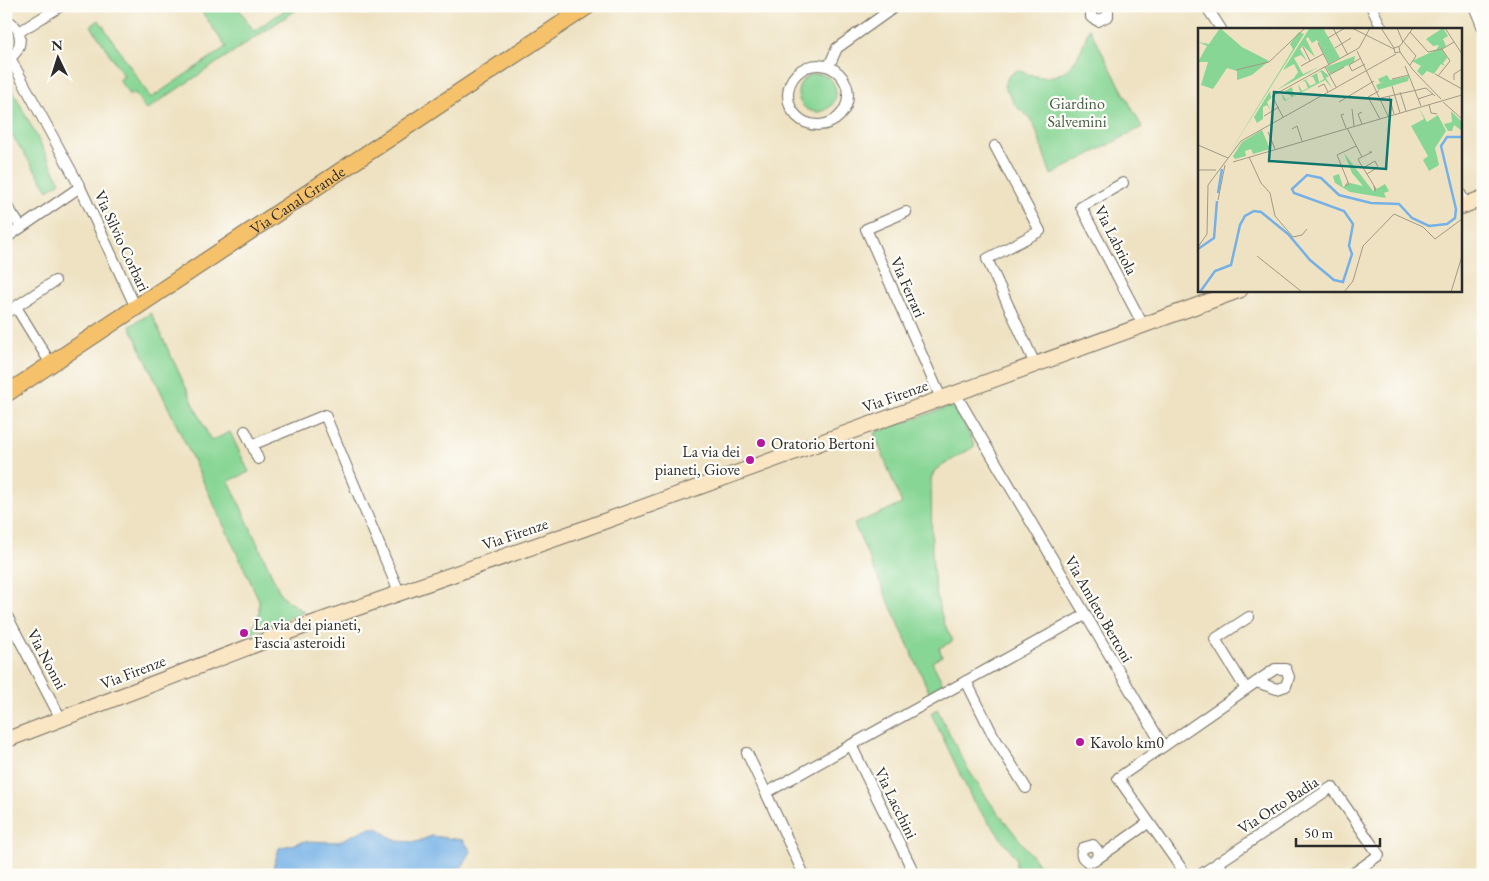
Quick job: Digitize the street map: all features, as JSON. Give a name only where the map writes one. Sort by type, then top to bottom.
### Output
[{"type":"main road","name":"Via Canal Grande","points":[[6,394],[588,6]]},
{"type":"street","points":[[6,20],[15,26],[19,32],[61,6]]},
{"type":"street","points":[[829,66],[837,48],[896,6]]},
{"type":"street","points":[[1091,6],[1091,17],[1098,21],[1106,18],[1111,8]]},
{"type":"street","points":[[1206,6],[1221,28]]},
{"type":"street","points":[[1371,6],[1382,28]]},
{"type":"street","points":[[1474,6],[1483,28]]},
{"type":"street","name":"Via Silvio Corbari","points":[[19,32],[18,49],[8,59],[80,187],[136,308]]},
{"type":"street","points":[[820,64],[829,66],[844,78],[848,87],[846,106],[834,121],[816,125],[806,123],[797,117],[791,109],[788,99],[788,88],[793,78],[809,66],[820,64]]},
{"type":"street","points":[[995,146],[1040,231],[988,259],[1036,364]]},
{"type":"street","name":"Via Labriola","points":[[1123,183],[1081,207],[1143,325]]},
{"type":"street","name":"Via Silvio Corbari","points":[[6,238],[80,187]]},
{"type":"street","points":[[1462,202],[1483,198]]},
{"type":"street","points":[[6,205],[21,227]]},
{"type":"street","name":"Via Ferrari","points":[[906,212],[866,229],[948,395]]},
{"type":"street","points":[[6,313],[55,281]]},
{"type":"street","name":"Via Firenze","points":[[6,740],[280,635],[583,528],[1237,291]]},
{"type":"street","points":[[16,307],[51,364]]},
{"type":"street","name":"Via Amleto Bertoni","points":[[948,395],[1085,614],[1163,746]]},
{"type":"street","points":[[252,445],[325,415],[399,592]]},
{"type":"street","points":[[245,431],[258,459]]},
{"type":"street","name":"Via Nonni","points":[[6,614],[62,719]]},
{"type":"street","points":[[766,793],[1085,614]]},
{"type":"street","points":[[1246,689],[1215,639],[1249,616]]},
{"type":"street","points":[[966,681],[993,735],[1026,788]]},
{"type":"street","points":[[1186,875],[1118,778],[1256,682]]},
{"type":"street","name":"Via Lacchini","points":[[851,745],[915,875]]},
{"type":"street","points":[[747,753],[804,875]]},
{"type":"street","name":"Via Orto Badia","points":[[1200,875],[1332,787],[1379,855],[1351,875]]},
{"type":"street","points":[[1097,857],[1148,823]]},
{"type":"street","points":[[1218,862],[1226,875]]},
{"type":"green space","points":[[198,6],[237,6],[254,31],[291,6],[302,6],[146,110],[134,92],[130,96],[119,80],[124,76],[91,26],[99,20],[151,98],[226,47]]},
{"type":"green space","name":"Giardino Salvemini","points":[[1089,28],[1142,127],[1051,175],[1035,127],[1029,117],[1016,106],[1004,86],[1008,77],[1017,70],[1040,77],[1060,74],[1074,63]]},
{"type":"green space","points":[[817,74],[830,80],[836,93],[830,106],[817,112],[804,106],[798,93],[804,80]]},
{"type":"green space","points":[[6,77],[60,182],[48,190],[6,126]]},
{"type":"green space","points":[[151,313],[211,441],[230,432],[249,472],[229,481],[280,593],[287,601],[305,612],[249,634],[259,614],[259,600],[130,326]]},
{"type":"green space","points":[[948,407],[957,410],[975,446],[935,470],[931,479],[935,583],[938,604],[944,623],[953,641],[939,648],[942,656],[932,662],[944,686],[930,694],[854,524],[902,504],[874,433]]},
{"type":"green space","points":[[937,709],[966,766],[989,801],[1047,875],[1031,875],[1031,872],[1016,870],[1016,858],[973,801],[931,713]]},
{"type":"water","points":[[368,828],[377,828],[397,841],[416,842],[432,836],[463,840],[471,851],[462,867],[436,875],[271,875],[279,848],[306,841],[338,842]]},
{"type":"place","name":"Oratorio Bertoni","points":[[761,443]]},
{"type":"place","name":"La via dei pianeti, Giove","points":[[750,460]]},
{"type":"place","name":"La via dei pianeti, Fascia asteroidi","points":[[244,633]]},
{"type":"place","name":"Kavolo km0","points":[[1080,742]]}]
